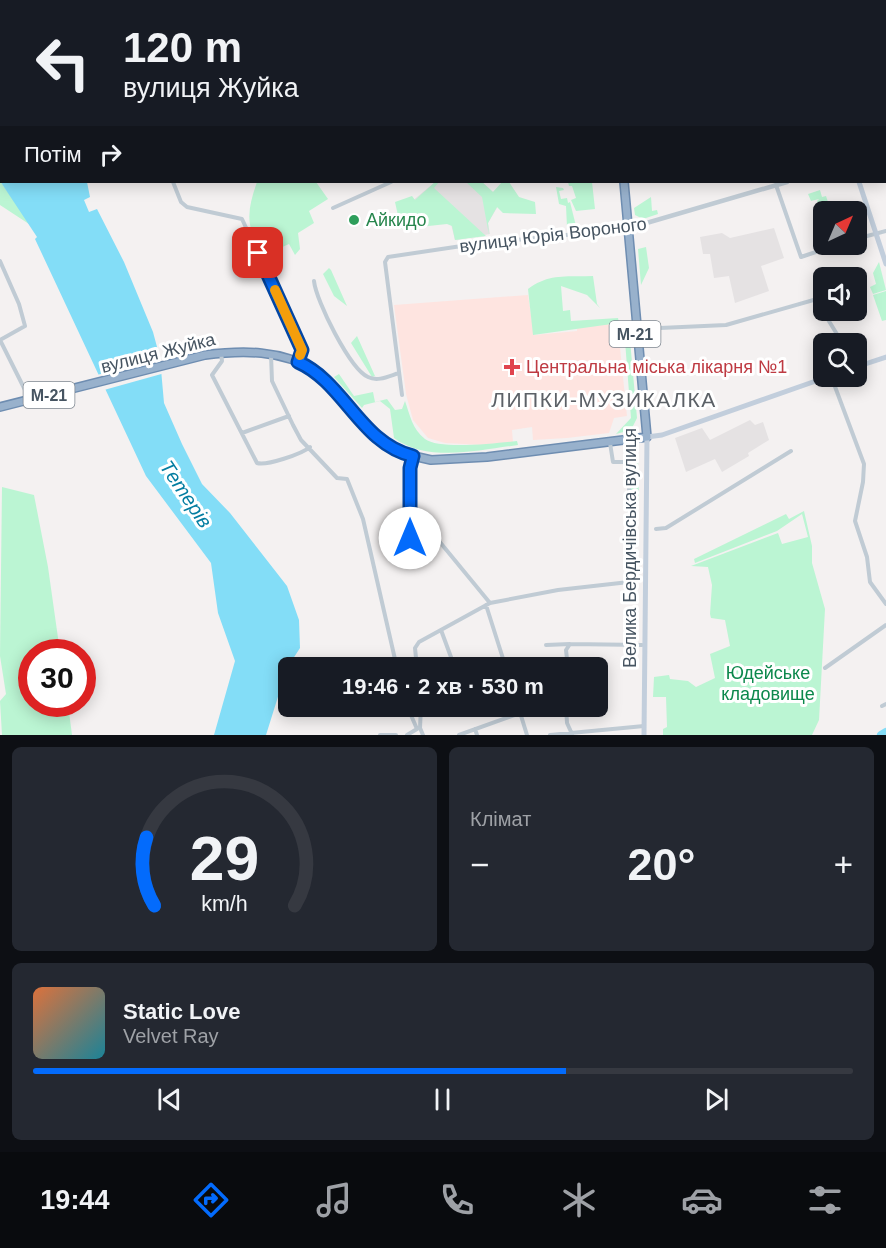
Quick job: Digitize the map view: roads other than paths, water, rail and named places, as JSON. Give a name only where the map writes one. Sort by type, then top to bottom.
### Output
[{"type":"highway","name":"Велика Бердичівська вулиця","points":[[622,183],[638,329],[645,438]]},
{"type":"highway","name":"Велика Бердичівська вулиця","points":[[627,229],[645,438]]},
{"type":"highway","name":"вулиця Жуйка","points":[[0,407],[182,360],[236,351],[271,354],[315,370],[379,438],[395,449],[413,456],[443,460],[645,438]]},
{"type":"main road","points":[[860,183],[886,264]]},
{"type":"main road","points":[[867,363],[886,357]]},
{"type":"main road","points":[[645,438],[662,435],[813,382]]},
{"type":"main road","name":"Велика Бердичівська вулиця","points":[[643,726],[645,438]]},
{"type":"main road","name":"Велика Бердичівська вулиця","points":[[643,735],[645,438]]},
{"type":"street","points":[[173,183],[181,202],[187,207],[242,219],[302,350],[298,362]]},
{"type":"street","points":[[333,208],[389,183]]},
{"type":"street","name":"вулиця Юрія Вороного","points":[[399,373],[386,259],[394,255],[476,244],[627,229],[783,183]]},
{"type":"street","points":[[776,185],[801,257],[813,253]]},
{"type":"street","points":[[867,236],[886,231]]},
{"type":"street","points":[[0,261],[19,304],[25,326],[0,340],[30,400]]},
{"type":"street","points":[[314,281],[318,304],[331,328],[365,376],[375,380],[399,373],[402,395]]},
{"type":"street","points":[[638,329],[726,325],[813,301]]},
{"type":"street","points":[[221,353],[222,361],[212,375],[257,463],[261,465],[304,452],[310,447]]},
{"type":"street","points":[[271,354],[272,381],[301,440],[337,478],[347,478],[352,488],[363,519],[394,657]]},
{"type":"street","points":[[834,387],[864,464],[863,482],[855,521],[867,557],[870,582],[886,604]]},
{"type":"street","points":[[242,433],[289,416]]},
{"type":"street","points":[[416,657],[415,648],[419,642],[488,604],[558,590],[629,582],[629,462],[613,462],[610,443]]},
{"type":"street","points":[[656,529],[675,522],[791,451]]},
{"type":"street","points":[[413,456],[410,468],[410,538],[423,534],[439,541],[488,604],[503,657]]},
{"type":"street","points":[[825,668],[886,625]]},
{"type":"street","points":[[441,630],[451,657]]},
{"type":"street","points":[[567,657],[566,650],[570,644]]},
{"type":"street","points":[[546,645],[642,645]]},
{"type":"street","points":[[412,717],[423,735]]},
{"type":"street","points":[[407,735],[418,728],[420,717]]},
{"type":"street","points":[[459,735],[509,717]]},
{"type":"street","points":[[521,717],[527,735]]},
{"type":"street","points":[[567,717],[572,734]]},
{"type":"street","points":[[550,735],[643,726]]},
{"type":"street","points":[[475,729],[477,735]]},
{"type":"street","points":[[380,735],[396,735]]},
{"type":"water","name":"Тетерів","points":[[1,183],[87,183],[90,197],[84,200],[89,212],[97,209],[124,262],[153,332],[160,358],[164,403],[182,444],[202,484],[230,513],[287,586],[299,620],[300,648],[294,657],[278,657],[278,697],[266,735],[214,735],[235,661],[218,613],[211,563],[146,476],[35,239],[37,237]]},
{"type":"waterway","points":[[881,735],[886,732]]},
{"type":"place","name":"Айкидо","points":[[354,220]]},
{"type":"place","name":"Центральна міська лікарня №1","points":[[512,367]]},
{"type":"district","name":"ЛИПКИ-МУЗИКАЛКА","points":[[604,400]]},
{"type":"park label","name":"Юдейське кладовище","points":[[768,683]]}]
